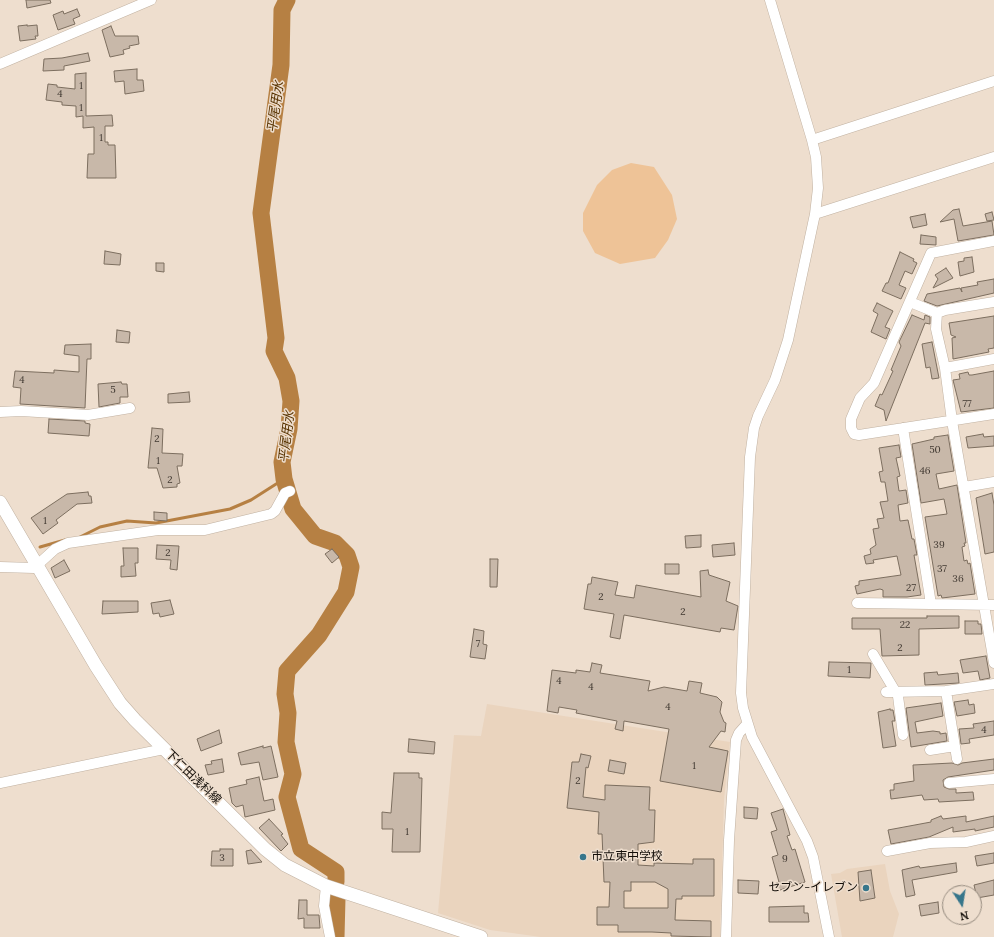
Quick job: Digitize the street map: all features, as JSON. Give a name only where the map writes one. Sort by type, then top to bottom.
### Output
[{"type":"main road","name":"下仁田浅科線","points":[[0,502],[109,688],[135,720],[265,849],[285,865],[326,886],[481,937]]},
{"type":"street","points":[[0,64],[151,0]]},
{"type":"street","points":[[770,0],[812,140],[817,172],[817,195],[815,214],[788,340],[775,380],[754,428],[750,457],[740,693],[747,724],[761,756],[807,841],[816,867],[829,937]]},
{"type":"street","points":[[812,140],[994,81]]},
{"type":"street","points":[[815,214],[994,158]]},
{"type":"street","points":[[994,241],[931,253],[874,383],[860,398],[851,419],[851,428],[854,434],[859,435],[994,414]]},
{"type":"street","points":[[910,302],[937,313],[945,310],[994,302]]},
{"type":"street","points":[[937,313],[936,329],[946,368],[952,421],[964,487],[990,605],[994,663]]},
{"type":"street","points":[[946,368],[994,359]]},
{"type":"street","points":[[0,412],[21,411],[88,416],[130,408]]},
{"type":"street","points":[[903,428],[931,604]]},
{"type":"street","points":[[964,487],[994,482]]},
{"type":"street","points":[[0,567],[30,568],[37,566],[55,549],[68,543],[158,530],[205,530],[271,514],[275,511],[288,492]]},
{"type":"street","points":[[858,603],[990,605]]},
{"type":"street","points":[[874,654],[896,692],[901,705],[903,735]]},
{"type":"street","points":[[886,692],[946,691],[994,684]]},
{"type":"street","points":[[946,691],[957,759]]},
{"type":"street","points":[[726,937],[729,840],[736,740],[747,724]]},
{"type":"street","points":[[930,750],[954,746]]},
{"type":"street","points":[[0,783],[164,749]]},
{"type":"street","points":[[949,783],[994,779]]},
{"type":"street","points":[[887,850],[930,842],[966,842],[994,836]]},
{"type":"street","points":[[326,886],[324,906],[330,937]]},
{"type":"shaded area","points":[[631,163],[654,167],[672,195],[677,219],[668,240],[655,258],[620,264],[595,253],[583,231],[583,213],[597,185],[612,170]]},
{"type":"shaded area","name":"市立東中学校","points":[[487,704],[730,742],[724,800],[720,937],[541,937],[490,930],[438,913],[454,735],[481,736]]},
{"type":"shaded area","points":[[885,864],[890,891],[899,914],[893,937],[842,937],[831,874],[840,873],[847,869]]},
{"type":"building","points":[[26,0],[50,0],[51,3],[27,8]]},
{"type":"building","points":[[77,9],[80,16],[73,19],[75,24],[58,30],[53,15],[63,11],[64,14]]},
{"type":"building","points":[[37,25],[38,36],[35,36],[36,39],[20,41],[18,26]]},
{"type":"building","points":[[111,26],[115,36],[138,36],[139,44],[129,46],[130,48],[123,50],[124,54],[110,57],[102,30]]},
{"type":"building","points":[[88,53],[90,61],[64,66],[64,70],[43,71],[44,59],[62,58]]},
{"type":"building","points":[[137,69],[137,80],[143,80],[144,91],[125,94],[124,81],[115,82],[114,71]]},
{"type":"building","points":[[86,73],[86,116],[112,115],[113,126],[105,126],[105,142],[108,142],[108,145],[115,145],[116,178],[87,178],[88,154],[94,154],[94,127],[83,128],[83,116],[76,117],[76,106],[62,105],[62,102],[46,100],[48,84],[57,85],[57,87],[75,89],[75,74]]},
{"type":"building","points":[[959,209],[963,226],[992,221],[994,235],[958,241],[954,219],[940,222],[953,210]]},
{"type":"building","points":[[992,212],[994,220],[987,221],[985,214]]},
{"type":"building","points":[[925,214],[927,225],[913,228],[910,217]]},
{"type":"building","points":[[921,235],[936,237],[936,245],[920,244]]},
{"type":"building","points":[[105,251],[121,254],[120,265],[104,264]]},
{"type":"building","points":[[900,252],[914,259],[913,261],[917,263],[912,274],[905,271],[899,285],[906,288],[901,299],[882,291],[886,283],[888,283]]},
{"type":"building","points":[[972,257],[974,272],[960,276],[958,262],[964,261],[964,258]]},
{"type":"building","points":[[156,263],[164,263],[164,272],[156,271]]},
{"type":"building","points":[[946,268],[953,278],[933,288],[938,279],[935,275]]},
{"type":"building","points":[[994,279],[994,293],[937,306],[924,301],[927,294],[960,288],[962,292],[961,288],[978,285],[977,282]]},
{"type":"building","points":[[877,303],[893,311],[885,327],[890,329],[886,339],[871,332],[878,314],[873,311]]},
{"type":"building","points":[[912,315],[924,320],[925,315],[930,317],[930,324],[925,323],[886,421],[884,410],[875,406],[893,371],[891,370],[901,346],[899,342]]},
{"type":"building","points":[[994,316],[994,348],[988,349],[989,352],[953,359],[952,338],[956,337],[951,335],[949,323]]},
{"type":"building","points":[[117,330],[130,332],[129,343],[116,342]]},
{"type":"building","points":[[932,342],[939,378],[932,379],[930,367],[926,368],[922,344]]},
{"type":"building","points":[[91,344],[91,359],[87,359],[85,408],[20,404],[21,388],[13,387],[15,371],[54,373],[54,370],[79,372],[79,356],[64,354],[65,345]]},
{"type":"building","points":[[994,371],[994,408],[961,412],[953,380],[960,379],[959,374],[968,372],[969,375],[972,375]]},
{"type":"building","points":[[121,382],[122,384],[127,384],[128,397],[120,397],[120,403],[99,407],[98,384]]},
{"type":"building","points":[[189,392],[190,402],[168,403],[168,394]]},
{"type":"building","points":[[49,419],[85,421],[85,423],[90,424],[89,436],[48,433]]},
{"type":"building","points":[[152,428],[163,429],[162,453],[183,454],[182,466],[177,466],[180,483],[177,484],[177,487],[163,488],[157,468],[148,468]]},
{"type":"building","points":[[983,434],[984,437],[994,436],[994,446],[968,448],[966,437]]},
{"type":"building","points":[[948,435],[954,471],[936,474],[939,489],[957,485],[966,543],[964,543],[965,546],[962,547],[964,561],[967,560],[968,564],[970,563],[975,594],[942,598],[941,595],[938,596],[925,517],[947,514],[944,499],[921,503],[912,444],[934,439],[934,437]]},
{"type":"building","points":[[899,445],[901,457],[896,458],[900,476],[897,477],[899,491],[906,490],[908,503],[898,505],[900,521],[908,520],[912,539],[914,539],[917,555],[914,555],[921,595],[907,597],[883,597],[883,590],[880,589],[857,594],[855,586],[859,585],[859,581],[901,575],[897,556],[873,560],[874,563],[866,564],[864,556],[871,554],[870,549],[876,545],[873,529],[879,528],[877,519],[884,518],[880,502],[888,501],[885,482],[881,482],[879,472],[883,471],[879,448]]},
{"type":"building","points":[[88,492],[89,496],[91,496],[92,503],[77,504],[56,520],[58,523],[43,534],[31,518],[67,494]]},
{"type":"building","points":[[992,493],[994,505],[994,552],[985,554],[976,498]]},
{"type":"building","points":[[154,512],[167,513],[167,521],[154,520]]},
{"type":"building","points":[[701,535],[701,547],[686,548],[685,536]]},
{"type":"building","points":[[734,543],[735,555],[713,557],[712,545]]},
{"type":"building","points":[[157,545],[179,546],[177,570],[170,569],[171,560],[156,559]]},
{"type":"building","points":[[123,548],[138,548],[138,563],[135,563],[136,576],[121,577],[121,566],[124,566]]},
{"type":"building","points":[[332,549],[339,557],[332,563],[325,554]]},
{"type":"building","points":[[490,559],[498,559],[497,587],[490,587]]},
{"type":"building","points":[[64,560],[70,571],[55,578],[51,568]]},
{"type":"building","points":[[665,564],[679,564],[679,574],[665,574]]},
{"type":"building","points":[[708,570],[709,575],[730,582],[726,601],[738,606],[734,630],[721,628],[720,632],[624,615],[620,639],[610,637],[614,614],[584,609],[588,584],[591,584],[592,577],[618,582],[615,595],[634,598],[636,585],[701,597],[700,571]]},
{"type":"building","points":[[170,600],[174,614],[160,617],[159,613],[153,614],[151,603]]},
{"type":"building","points":[[103,601],[138,601],[138,612],[102,614]]},
{"type":"building","points":[[927,616],[959,616],[959,628],[919,629],[919,655],[882,656],[880,629],[852,629],[852,618],[927,618]]},
{"type":"building","points":[[965,621],[978,621],[978,624],[981,624],[982,634],[965,634]]},
{"type":"building","points":[[474,629],[484,631],[483,644],[487,645],[485,659],[470,657]]},
{"type":"building","points":[[986,656],[990,678],[980,680],[978,671],[963,673],[960,660]]},
{"type":"building","points":[[829,662],[871,663],[870,678],[828,676]]},
{"type":"building","points":[[592,663],[602,665],[600,673],[650,681],[648,691],[664,687],[687,691],[689,681],[702,683],[700,693],[717,697],[722,702],[720,712],[724,722],[726,723],[725,732],[721,731],[709,747],[728,751],[721,792],[660,781],[669,729],[624,721],[623,731],[615,729],[617,721],[576,713],[577,710],[559,707],[558,713],[547,711],[552,670],[576,673],[576,670],[590,672]]},
{"type":"building","points":[[937,672],[938,675],[958,673],[959,683],[925,685],[924,673]]},
{"type":"building","points":[[968,700],[969,705],[974,704],[975,713],[957,716],[954,702]]},
{"type":"building","points":[[941,703],[943,716],[915,722],[917,733],[933,731],[940,732],[940,734],[946,733],[947,741],[911,747],[906,708]]},
{"type":"building","points":[[890,709],[893,710],[895,721],[892,721],[896,746],[883,748],[878,712]]},
{"type":"building","points":[[994,721],[994,735],[969,739],[970,743],[961,744],[959,729],[974,728],[973,724]]},
{"type":"building","points":[[219,730],[222,743],[201,751],[197,739]]},
{"type":"building","points":[[409,739],[435,742],[434,754],[408,752]]},
{"type":"building","points":[[263,746],[263,748],[271,746],[278,777],[263,780],[259,762],[241,765],[238,753]]},
{"type":"building","points":[[581,754],[591,756],[588,768],[586,767],[583,797],[605,800],[605,785],[650,787],[649,810],[655,810],[654,842],[638,844],[638,865],[654,866],[654,863],[693,864],[693,859],[714,859],[714,896],[682,896],[682,899],[676,899],[675,920],[711,921],[711,937],[671,936],[671,933],[618,932],[618,925],[597,925],[597,907],[609,907],[610,882],[604,882],[602,834],[598,834],[599,812],[567,808],[572,762],[579,762]],"holes":[[[631,882],[655,882],[668,889],[668,908],[624,908],[624,891],[631,891]]]},
{"type":"building","points":[[222,759],[224,772],[208,775],[205,765],[212,764],[211,761]]},
{"type":"building","points":[[994,759],[994,770],[948,777],[943,780],[944,787],[956,789],[956,793],[973,792],[974,800],[939,802],[938,799],[924,800],[922,795],[891,799],[890,790],[894,790],[894,784],[914,781],[913,765],[952,763],[958,765],[962,763]]},
{"type":"building","points":[[610,760],[626,763],[624,774],[608,771]]},
{"type":"building","points":[[394,773],[419,773],[419,778],[422,778],[420,852],[392,852],[393,829],[382,829],[382,812],[391,813]]},
{"type":"building","points":[[259,777],[264,801],[273,799],[275,810],[245,817],[243,805],[236,807],[232,803],[229,788],[247,784],[246,780]]},
{"type":"building","points":[[744,807],[758,808],[757,819],[744,818]]},
{"type":"building","points":[[783,809],[790,835],[787,836],[792,850],[795,849],[805,882],[777,891],[774,884],[779,882],[772,857],[778,855],[771,832],[777,830],[771,813]]},
{"type":"building","points":[[941,816],[943,819],[966,816],[966,822],[994,816],[994,827],[975,831],[975,829],[953,832],[953,827],[929,837],[891,844],[888,830],[931,822],[931,820]]},
{"type":"building","points":[[269,819],[283,834],[281,835],[288,844],[281,851],[259,828]]},
{"type":"building","points":[[220,849],[233,849],[233,866],[211,866],[212,851],[220,851]]},
{"type":"building","points":[[251,850],[262,862],[248,864],[246,851]]},
{"type":"building","points":[[994,853],[994,863],[977,866],[975,856]]},
{"type":"building","points":[[956,863],[957,872],[912,880],[915,895],[906,897],[902,870],[919,866],[920,868]]},
{"type":"building","name":"セブン-イレブン","points":[[871,870],[875,898],[860,901],[858,872]]},
{"type":"building","points":[[738,880],[759,881],[758,894],[738,893]]},
{"type":"building","points":[[994,880],[994,895],[982,897],[982,885],[974,885]]},
{"type":"building","points":[[299,900],[307,900],[307,915],[319,915],[320,928],[304,928],[304,918],[298,919]]},
{"type":"building","points":[[938,902],[939,913],[921,916],[919,905]]},
{"type":"building","points":[[804,906],[804,913],[808,913],[809,922],[769,922],[769,907]]},
{"type":"waterway","name":"平尾用水","points":[[287,0],[282,10],[281,65],[261,213],[276,338],[274,351],[287,378],[291,401],[289,429],[282,462],[284,479],[293,509],[315,536],[335,543],[347,555],[351,567],[346,592],[319,635],[287,671],[285,694],[288,713],[286,742],[293,774],[287,797],[301,849],[336,872],[336,882]]},
{"type":"waterway","points":[[80,537],[100,527],[127,521],[156,523],[230,509],[251,500],[284,479]]},
{"type":"waterway","points":[[40,547],[65,540]]},
{"type":"waterway","name":"平尾用水","points":[[336,937],[337,898]]},
{"type":"place","name":"市立東中学校","points":[[583,857]]},
{"type":"place","name":"セブン-イレブン","points":[[866,888]]}]
